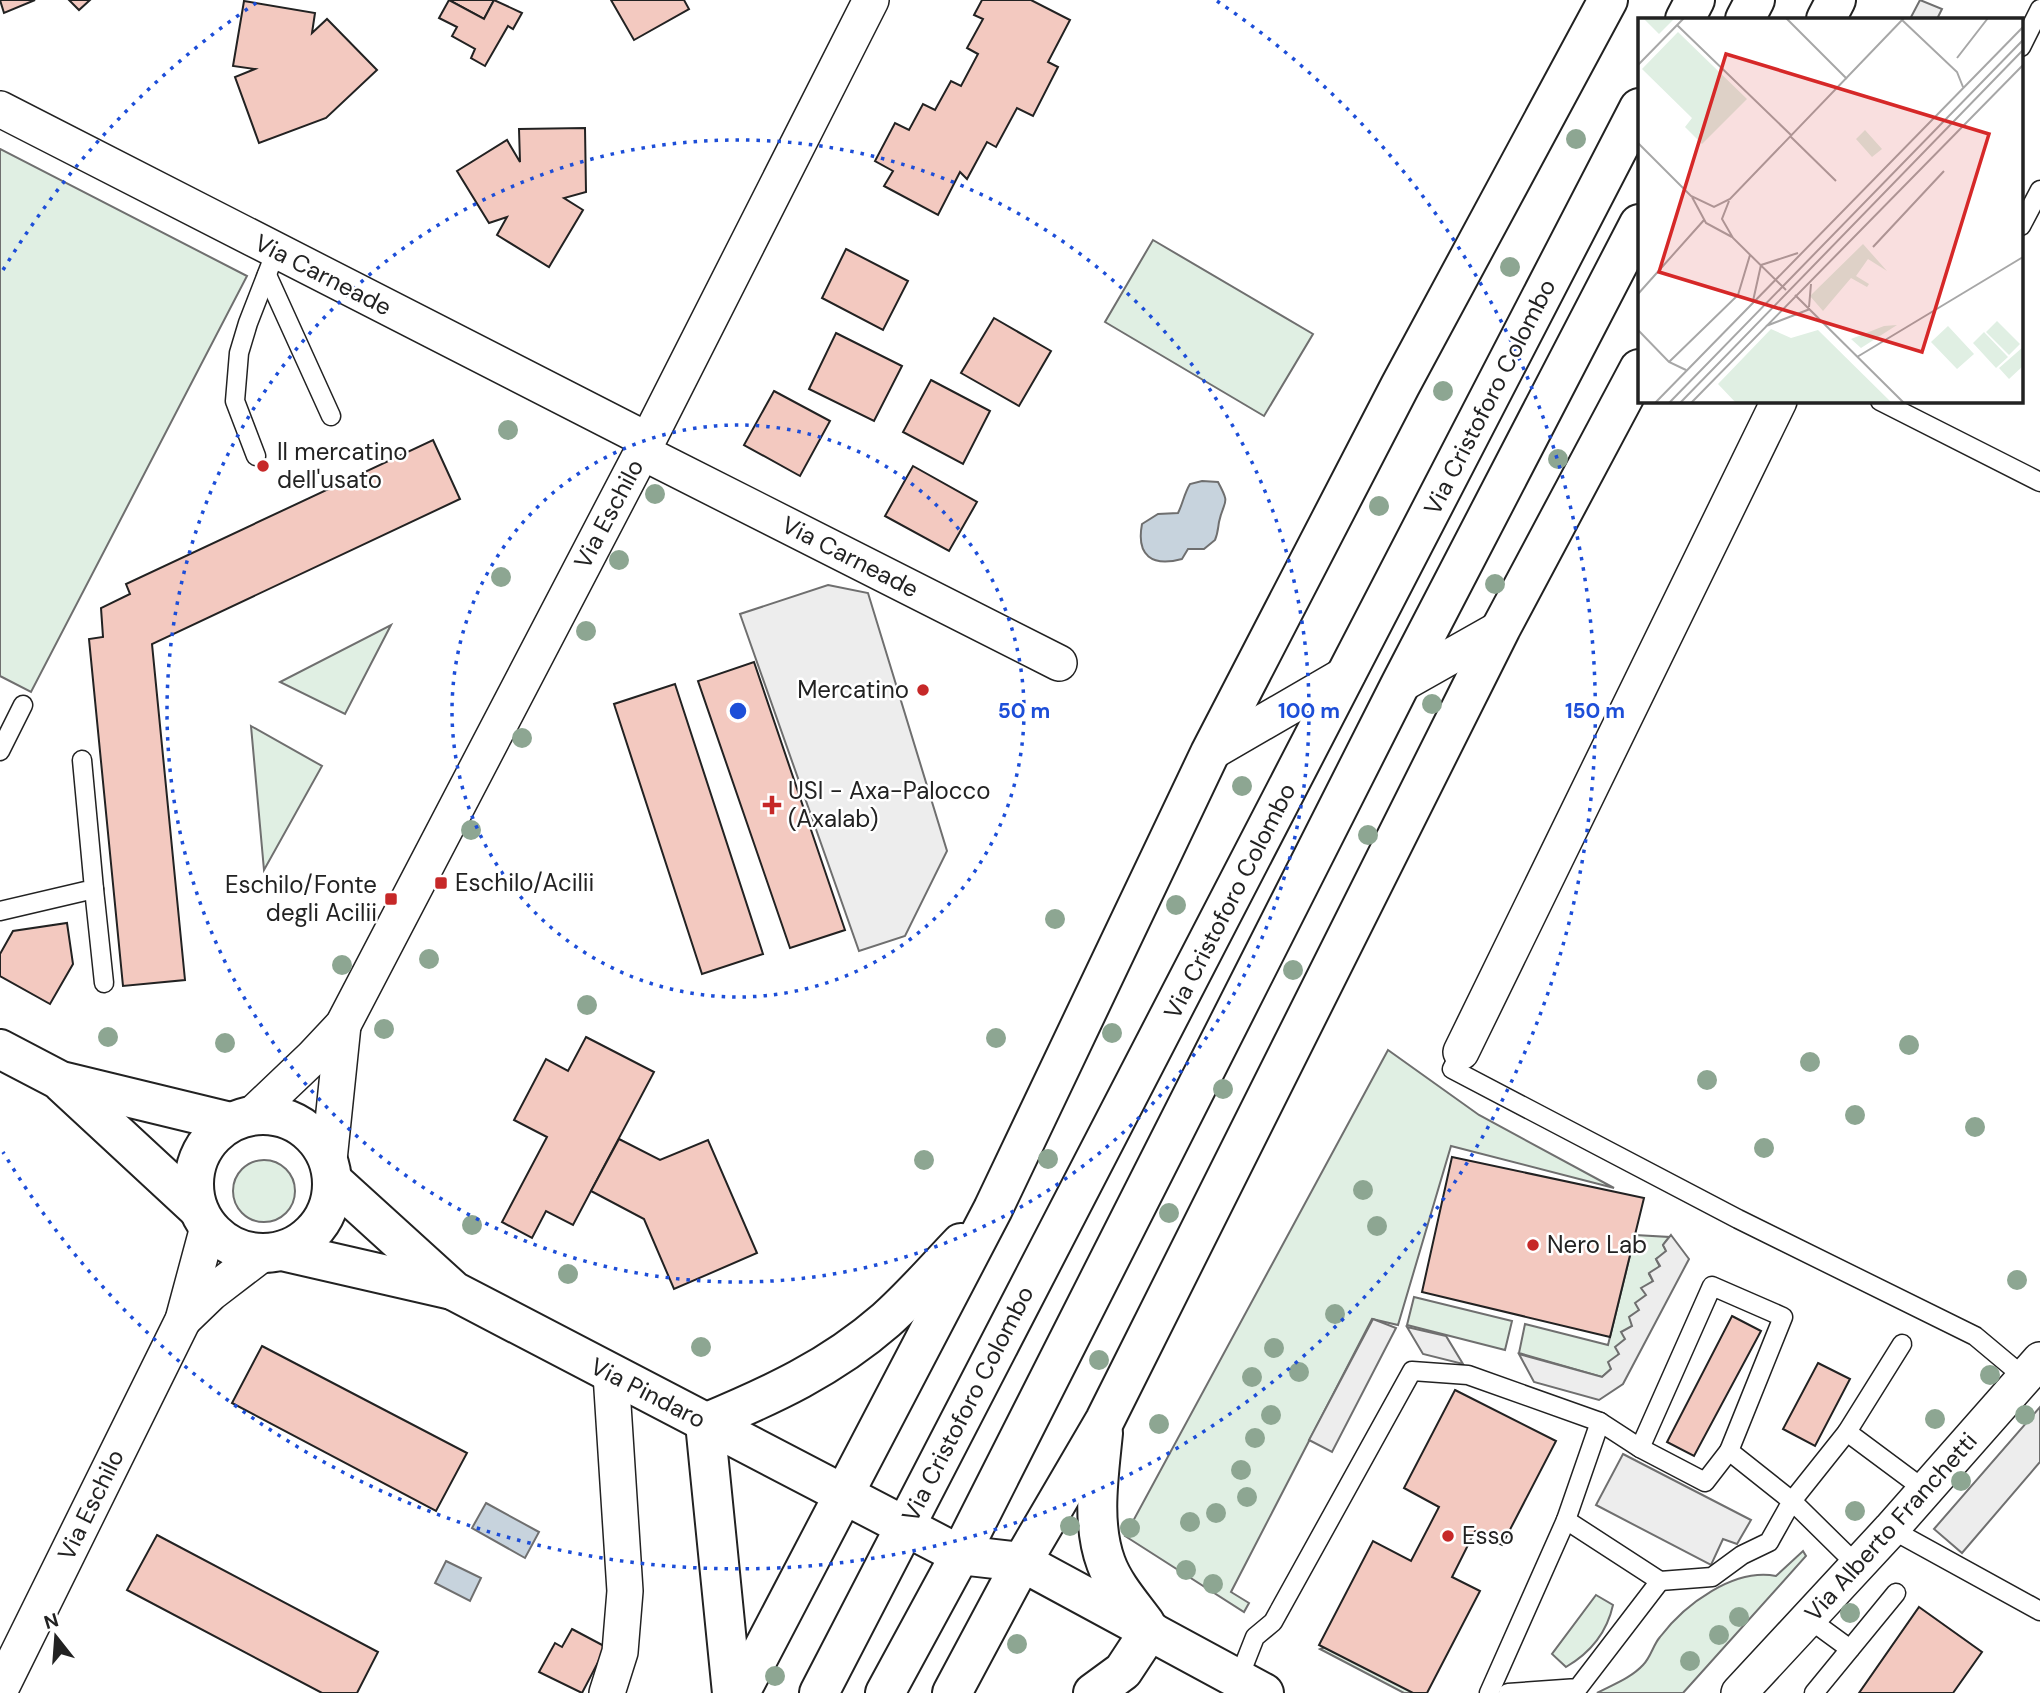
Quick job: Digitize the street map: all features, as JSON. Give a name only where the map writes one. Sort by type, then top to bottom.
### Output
[{"type":"street","name":"Via Eschilo","points":[[343,1025],[644,446],[871,0]]},
{"type":"street","points":[[740,1693],[993,1209],[1210,753],[1400,386],[1608,0]]},
{"type":"street","points":[[1686,18],[1695,0]]},
{"type":"street","points":[[1746,18],[1755,0]]},
{"type":"street","points":[[1827,18],[1836,0]]},
{"type":"street","name":"Via Carneade","points":[[0,109],[272,263],[644,446],[1059,663]]},
{"type":"street","name":"Via Cristoforo Colombo","points":[[819,1693],[1638,110]]},
{"type":"street","points":[[885,1693],[960,1555],[1400,685],[1638,226]]},
{"type":"street","points":[[952,1693],[1023,1562],[1105,1420],[1501,628],[1638,371]]},
{"type":"street","points":[[1461,1052],[1779,402]]},
{"type":"street","points":[[1400,685],[1501,628]]},
{"type":"street","points":[[1210,753],[1348,673]]},
{"type":"street","points":[[183,1320],[203,1218],[193,1191],[194,1172],[200,1153],[213,1136],[241,1119],[313,1057],[343,1025]]},
{"type":"street","points":[[183,1320],[211,1293],[272,1252],[298,1245],[322,1222],[330,1202],[343,1025]]},
{"type":"street","points":[[0,1049],[61,1081],[241,1119],[276,1115],[299,1124],[317,1139],[331,1170],[454,1291]]},
{"type":"street","points":[[61,1081],[203,1218],[223,1241],[241,1250],[272,1252],[454,1291]]},
{"type":"street","points":[[732,1693],[705,1423],[792,1385],[840,1356],[902,1304],[993,1209]]},
{"type":"street","name":"Via Pindaro","points":[[454,1291],[960,1555]]},
{"type":"street","name":"Via Eschilo","points":[[0,1690],[183,1320]]},
{"type":"street","name":"Via Alberto Franchetti","points":[[1740,1693],[1858,1566],[2032,1369]]},
{"type":"street","points":[[607,1693],[620,1652],[625,1591],[611,1374]]},
{"type":"street","points":[[1105,1420],[1098,1496],[1105,1562],[1116,1583],[1150,1630]]},
{"type":"street","points":[[960,1555],[1023,1562],[1251,1686]]},
{"type":"street","points":[[1093,1693],[1123,1671],[1150,1630]]},
{"type":"lane","points":[[2034,0],[2040,3]]},
{"type":"lane","points":[[2022,45],[2040,9]]},
{"type":"lane","points":[[2022,224],[2040,190]]},
{"type":"lane","points":[[272,263],[331,416]]},
{"type":"lane","points":[[256,456],[235,401],[239,354],[248,323],[272,263]]},
{"type":"lane","points":[[1882,402],[2040,481]]},
{"type":"lane","points":[[0,751],[23,705]]},
{"type":"lane","points":[[82,760],[104,983]]},
{"type":"lane","points":[[0,911],[94,889]]},
{"type":"lane","points":[[1461,1052],[1452,1069],[1738,1219],[1975,1336],[2032,1369]]},
{"type":"lane","points":[[1251,1686],[1255,1637],[1273,1622],[1412,1371],[1468,1375],[1600,1422],[1640,1448],[1705,1482],[1729,1451],[1783,1317],[1712,1286],[1640,1448]]},
{"type":"lane","points":[[1566,1520],[1660,1581],[1712,1577],[1742,1555],[1769,1542],[1792,1501],[1847,1432],[1902,1345]]},
{"type":"lane","points":[[1489,1693],[1566,1520],[1600,1422]]},
{"type":"lane","points":[[1847,1432],[1925,1490]]},
{"type":"lane","points":[[1729,1451],[1792,1501],[1858,1566]]},
{"type":"lane","points":[[1891,1529],[2040,1611]]},
{"type":"lane","points":[[1508,1693],[1578,1688],[1660,1581]]},
{"type":"lane","points":[[1814,1693],[1896,1593]]},
{"type":"lane","points":[[1810,1619],[1850,1649]]},
{"type":"green space","points":[[0,149],[247,276],[31,692],[0,676]]},
{"type":"green space","points":[[1153,240],[1313,334],[1264,416],[1105,322]]},
{"type":"green space","points":[[391,625],[345,714],[280,682]]},
{"type":"green space","points":[[251,726],[322,766],[264,870]]},
{"type":"green space","points":[[1388,1050],[1479,1115],[1614,1188],[1451,1146],[1398,1325],[1372,1319],[1231,1592],[1249,1603],[1244,1612],[1125,1536]]},
{"type":"green space","points":[[258,1160],[270,1160],[286,1169],[293,1179],[293,1203],[286,1213],[270,1222],[258,1222],[247,1217],[238,1208],[233,1197],[233,1185],[238,1174],[247,1165]]},
{"type":"green space","points":[[1635,1235],[1669,1237],[1663,1245],[1667,1252],[1656,1259],[1660,1267],[1649,1274],[1653,1281],[1612,1368],[1602,1377],[1519,1353],[1525,1324],[1608,1345]]},
{"type":"green space","points":[[1414,1297],[1512,1321],[1505,1350],[1407,1325]]},
{"type":"green space","points":[[1803,1551],[1806,1556],[1683,1693],[1597,1693],[1638,1670],[1670,1625],[1697,1601],[1727,1583],[1760,1575],[1776,1576]]},
{"type":"green space","points":[[1596,1595],[1613,1605],[1610,1615],[1602,1633],[1590,1648],[1566,1667],[1552,1654]]},
{"type":"green space","points":[[1332,1644],[1425,1693],[1404,1693],[1320,1649]]},
{"type":"shaded area","points":[[1920,0],[1942,9],[1938,18],[1911,18]]},
{"type":"shaded area","points":[[1202,481],[1218,482],[1225,499],[1215,540],[1204,549],[1188,549],[1182,559],[1162,561],[1148,556],[1142,544],[1142,524],[1158,514],[1178,513],[1190,484]]},
{"type":"shaded area","points":[[828,585],[868,593],[947,851],[905,936],[859,951],[740,614]]},
{"type":"shaded area","points":[[1671,1235],[1689,1259],[1623,1384],[1599,1400],[1534,1382],[1519,1354],[1602,1377],[1611,1369],[1608,1362],[1619,1354],[1615,1347],[1625,1339],[1621,1332],[1632,1326],[1629,1317],[1639,1310],[1635,1303],[1646,1295],[1641,1288],[1653,1281],[1649,1273],[1660,1266],[1656,1259],[1666,1251],[1663,1245]]},
{"type":"shaded area","points":[[1373,1319],[1396,1328],[1332,1452],[1309,1440]]},
{"type":"shaded area","points":[[1407,1327],[1446,1336],[1463,1364],[1423,1354]]},
{"type":"shaded area","points":[[2040,1407],[2040,1462],[1962,1553],[1934,1529]]},
{"type":"shaded area","points":[[1623,1454],[1751,1520],[1737,1544],[1723,1539],[1711,1565],[1596,1505]]},
{"type":"shaded area","points":[[486,1503],[539,1532],[525,1558],[472,1528]]},
{"type":"shaded area","points":[[446,1561],[481,1578],[470,1601],[435,1583]]},
{"type":"building","points":[[0,0],[35,0],[4,13]]},
{"type":"building","points":[[69,0],[90,0],[79,10]]},
{"type":"building","points":[[449,0],[494,0],[484,19]]},
{"type":"building","points":[[449,0],[484,19],[494,0],[522,13],[513,29],[508,26],[485,66],[471,58],[475,49],[452,36],[457,27],[439,18]]},
{"type":"building","points":[[611,0],[684,0],[689,9],[634,40]]},
{"type":"building","points":[[982,0],[1031,0],[1070,20],[1048,62],[1058,67],[1033,116],[1017,108],[996,147],[987,142],[967,179],[960,172],[938,215],[884,186],[893,171],[875,161],[895,123],[909,130],[923,104],[935,110],[951,81],[961,86],[978,54],[967,48],[983,19],[974,15]]},
{"type":"building","points":[[244,1],[315,13],[312,33],[327,19],[377,70],[326,118],[259,143],[235,77],[255,69],[233,66]]},
{"type":"building","points":[[585,128],[586,192],[564,198],[583,210],[549,267],[497,235],[507,217],[489,223],[457,171],[507,140],[520,162],[519,129]]},
{"type":"building","points":[[846,249],[908,281],[883,330],[822,298]]},
{"type":"building","points":[[994,318],[1051,351],[1019,406],[961,373]]},
{"type":"building","points":[[836,333],[902,366],[874,421],[809,389]]},
{"type":"building","points":[[931,380],[990,411],[963,464],[903,432]]},
{"type":"building","points":[[774,391],[830,421],[800,476],[744,445]]},
{"type":"building","points":[[433,440],[460,499],[152,644],[185,980],[123,986],[89,639],[103,637],[101,608],[130,594],[126,584]]},
{"type":"building","points":[[913,466],[977,502],[949,551],[885,516]]},
{"type":"building","name":"USI - Axa-Palocco (Axalab)","points":[[754,662],[845,930],[790,948],[698,681]]},
{"type":"building","points":[[675,684],[763,954],[702,974],[614,704]]},
{"type":"building","points":[[67,923],[73,964],[50,1004],[0,976],[0,954],[13,931]]},
{"type":"building","points":[[586,1037],[654,1072],[573,1225],[546,1211],[532,1238],[502,1222],[547,1137],[514,1120],[546,1059],[568,1071]]},
{"type":"building","points":[[619,1139],[660,1160],[708,1140],[757,1253],[674,1289],[644,1219],[591,1191]]},
{"type":"building","name":"Nero Lab","points":[[1452,1157],[1644,1198],[1610,1337],[1422,1292]]},
{"type":"building","points":[[1732,1316],[1761,1331],[1694,1456],[1667,1442]]},
{"type":"building","points":[[262,1346],[467,1453],[436,1511],[232,1403]]},
{"type":"building","points":[[1818,1363],[1850,1379],[1815,1446],[1783,1429]]},
{"type":"building","name":"Esso","points":[[1455,1390],[1556,1441],[1502,1545],[1475,1531],[1452,1577],[1480,1591],[1427,1693],[1413,1693],[1319,1645],[1373,1541],[1411,1561],[1439,1507],[1404,1488]]},
{"type":"building","points":[[157,1535],[378,1652],[357,1693],[322,1693],[127,1590]]},
{"type":"building","points":[[1919,1607],[1982,1652],[1953,1693],[1859,1693]]},
{"type":"building","points":[[572,1629],[606,1647],[582,1693],[539,1672],[555,1643],[562,1647]]},
{"type":"place","name":"Il mercatino dell'usato","points":[[263,466]]},
{"type":"place","name":"Mercatino","points":[[923,690]]},
{"type":"place","name":"USI - Axa-Palocco (Axalab)","points":[[772,805]]},
{"type":"place","name":"Eschilo/Acilii","points":[[441,883]]},
{"type":"place","name":"Eschilo/Fonte degli Acilii","points":[[391,899]]},
{"type":"place","name":"Nero Lab","points":[[1533,1245]]},
{"type":"place","name":"Esso","points":[[1448,1536]]}]
